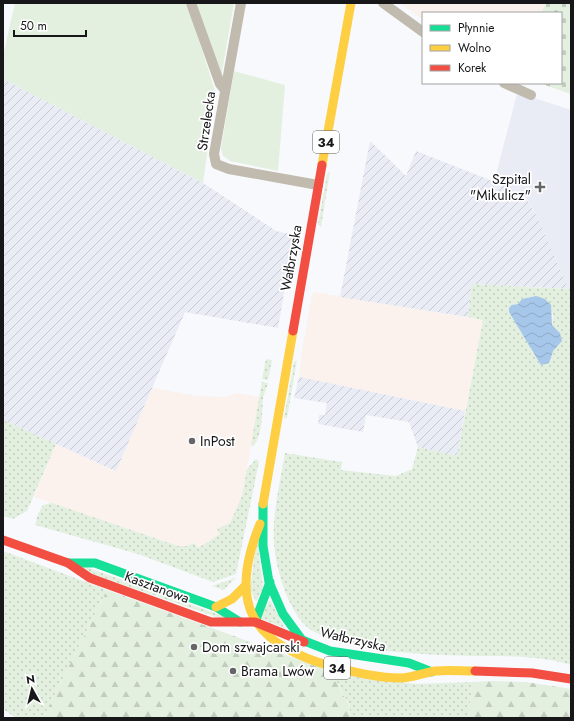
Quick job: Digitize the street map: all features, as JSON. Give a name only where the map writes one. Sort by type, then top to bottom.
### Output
[{"type":"main road","name":"Wałbrzyska","points":[[351,3],[270,459],[262,519],[249,554],[245,586],[248,607],[255,622],[273,643],[294,654],[329,666],[376,675],[409,678],[432,672],[526,672],[571,679]]},
{"type":"main road","name":"Wałbrzyska","points":[[262,519],[270,582],[283,615],[304,642],[354,656],[410,663],[432,672]]},
{"type":"main road","name":"Kasztanowa","points":[[3,540],[68,563],[90,578],[211,622],[255,622],[304,642]]},
{"type":"main road","name":"Kasztanowa","points":[[68,563],[95,564],[216,607],[241,623]]},
{"type":"main road","points":[[255,622],[270,582]]},
{"type":"main road","points":[[216,607],[228,603],[237,597],[245,586]]},
{"type":"street","points":[[191,3],[220,84],[224,89]]},
{"type":"street","name":"Strzelecka","points":[[241,3],[224,89],[214,154],[216,164],[229,169],[318,186]]},
{"type":"street","points":[[383,3],[422,31]]},
{"type":"street","points":[[506,84],[532,95]]},
{"type":"shaded area","points":[[400,3],[546,3],[542,12],[422,12],[422,19]]},
{"type":"shaded area","points":[[3,79],[203,183],[276,231],[294,235],[278,328],[185,312],[116,471],[3,420]]},
{"type":"shaded area","name":"Szpital \"Mikulicz\"","points":[[519,93],[571,110],[571,287],[569,289],[539,220],[524,193],[494,182],[517,94]]},
{"type":"shaded area","points":[[370,141],[406,176],[416,151],[523,193],[539,220],[569,289],[472,284],[468,317],[340,297]]},
{"type":"shaded area","points":[[314,292],[483,320],[465,411],[299,377],[303,345],[312,295]]},
{"type":"shaded area","points":[[299,377],[465,411],[457,456],[418,447],[409,422],[366,415],[363,432],[318,424],[319,415],[325,415],[327,403],[294,398]]},
{"type":"shaded area","points":[[152,388],[199,396],[225,397],[237,393],[260,397],[242,496],[230,523],[220,534],[198,548],[194,543],[187,546],[179,546],[34,497],[56,444],[116,471]]},
{"type":"green space","points":[[15,3],[185,3],[190,13],[217,97],[215,98],[203,183],[3,79],[3,56]]},
{"type":"green space","points":[[195,3],[234,3],[221,78]]},
{"type":"green space","points":[[546,3],[571,3],[571,94],[542,84],[562,84],[562,12],[542,12]]},
{"type":"green space","points":[[234,71],[285,85],[278,171],[230,161],[223,156],[221,148]]},
{"type":"green space","points":[[330,171],[321,227],[318,224],[327,174]]},
{"type":"green space","points":[[472,284],[568,289],[571,287],[571,665],[525,657],[416,654],[369,648],[338,641],[316,633],[303,624],[290,603],[277,565],[274,543],[274,521],[285,453],[342,462],[341,470],[396,476],[412,469],[418,447],[457,456],[483,320],[468,317]],"holes":[[[536,296],[553,314],[552,325],[560,333],[562,341],[553,351],[521,331],[509,312],[512,305],[518,304],[522,299]]]},
{"type":"green space","points":[[266,359],[272,360],[268,380],[262,379]]},
{"type":"green space","points":[[297,360],[287,418],[284,418],[294,362]]},
{"type":"green space","points":[[262,382],[268,383],[263,398],[259,436],[253,446],[251,445]]},
{"type":"green space","points":[[3,420],[56,444],[27,511],[13,519],[3,516]]},
{"type":"green space","points":[[256,459],[259,462],[236,574],[213,582],[138,554],[35,525],[38,514],[43,505],[52,503],[178,546],[187,546],[194,543],[198,548],[220,534],[217,529],[230,523],[242,496],[247,469]]},
{"type":"green space","points":[[257,540],[263,587],[256,602],[250,589]]},
{"type":"green space","points":[[3,551],[107,590],[43,718],[16,718],[3,709]]},
{"type":"green space","points":[[83,566],[223,616],[222,619],[84,571]]},
{"type":"green space","points":[[235,578],[224,590],[212,586]]},
{"type":"green space","points":[[107,590],[330,671],[350,707],[349,718],[43,718]]},
{"type":"green space","points":[[270,600],[285,628],[259,618]]},
{"type":"green space","points":[[330,671],[415,684],[472,682],[469,718],[349,718],[350,706]]},
{"type":"green space","points":[[472,682],[526,682],[571,689],[571,718],[469,718]]},
{"type":"water","points":[[536,296],[545,299],[551,305],[552,325],[560,333],[562,341],[553,351],[549,363],[541,365],[509,312],[509,308],[512,305],[518,304],[522,299]]},
{"type":"traffic: fast","points":[[263,504],[263,546],[269,582],[283,614],[302,640],[330,651],[409,663],[432,672]]},
{"type":"traffic: fast","points":[[68,563],[95,563],[216,607],[240,622]]},
{"type":"traffic: fast","points":[[255,622],[270,582]]},
{"type":"traffic: slow","points":[[322,165],[351,3]]},
{"type":"traffic: slow","points":[[263,504],[293,331]]},
{"type":"traffic: slow","points":[[260,524],[250,552],[246,577],[247,599],[254,618],[266,633],[283,647],[306,658],[334,667],[383,677],[404,678],[435,671],[475,671]]},
{"type":"traffic: slow","points":[[216,607],[232,599],[245,586]]},
{"type":"traffic: jam","points":[[293,331],[322,165]]},
{"type":"traffic: jam","points":[[3,540],[68,563],[90,578],[211,622],[255,622],[304,642]]},
{"type":"traffic: jam","points":[[475,671],[532,673],[571,679]]},
{"type":"place","name":"Szpital \"Mikulicz\"","points":[[540,187]]},
{"type":"place","name":"InPost","points":[[192,441]]},
{"type":"place","name":"Dom szwajcarski","points":[[194,647]]},
{"type":"place","name":"Brama Lwów","points":[[233,671]]}]
